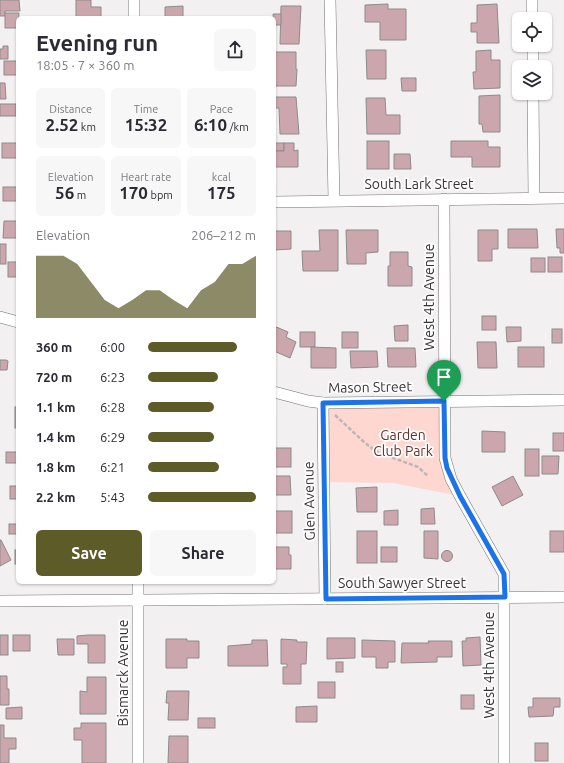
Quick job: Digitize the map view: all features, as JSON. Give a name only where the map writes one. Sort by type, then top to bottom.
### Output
[{"type":"street","points":[[134,0],[134,16]]},
{"type":"street","points":[[330,0],[331,122],[334,200]]},
{"type":"street","points":[[532,0],[532,12]]},
{"type":"street","points":[[533,100],[534,198]]},
{"type":"street","name":"South Lark Street","points":[[276,202],[564,198]]},
{"type":"street","name":"West 4th Avenue","points":[[444,199],[445,453],[447,468],[460,496],[504,574],[504,763]]},
{"type":"street","points":[[0,317],[16,321]]},
{"type":"street","name":"Mason Street","points":[[276,393],[308,401],[323,403],[564,400]]},
{"type":"street","name":"Glen Avenue","points":[[323,403],[326,599]]},
{"type":"street","name":"Bismarck Avenue","points":[[138,584],[138,763]]},
{"type":"street","name":"South Sawyer Street","points":[[0,601],[564,597]]},
{"type":"path","points":[[323,403],[364,442],[377,452],[418,467],[428,476]]},
{"type":"green space","name":"Garden Club Park","points":[[444,401],[445,448],[460,496],[393,483],[324,482],[323,403]]},
{"type":"building","points":[[0,0],[19,0],[20,11],[5,11],[5,16],[0,16]]},
{"type":"building","points":[[76,0],[91,0],[91,7],[101,7],[101,16],[76,16]]},
{"type":"building","points":[[388,4],[388,9],[406,9],[406,40],[380,40],[380,22],[365,22],[365,5]]},
{"type":"building","points":[[497,4],[499,43],[477,43],[477,32],[471,32],[471,23],[477,23],[477,5]]},
{"type":"building","points":[[183,6],[183,16],[165,16],[165,7]]},
{"type":"building","points":[[281,6],[301,6],[299,44],[280,44]]},
{"type":"building","points":[[5,13],[19,13],[19,16],[16,16],[16,28],[5,28]]},
{"type":"building","points":[[273,14],[281,14],[281,25],[276,25],[276,16],[273,16]]},
{"type":"building","points":[[3,46],[8,46],[8,59],[0,59],[0,49],[3,49]]},
{"type":"building","points":[[366,50],[386,50],[386,79],[367,79]]},
{"type":"building","points":[[491,50],[491,60],[500,60],[500,88],[474,89],[473,72],[476,72],[476,51]]},
{"type":"building","points":[[276,52],[296,52],[296,86],[276,86]]},
{"type":"building","points":[[4,61],[16,61],[16,75],[4,75]]},
{"type":"building","points":[[401,78],[416,78],[416,91],[402,91]]},
{"type":"building","points":[[0,83],[5,83],[6,99],[0,99]]},
{"type":"building","points":[[500,95],[500,132],[483,132],[482,124],[479,124],[479,96]]},
{"type":"building","points":[[276,97],[296,97],[299,134],[280,134],[279,108],[276,108]]},
{"type":"building","points":[[366,98],[385,98],[386,115],[400,115],[400,134],[367,134]]},
{"type":"building","points":[[0,104],[16,104],[16,116],[0,116]]},
{"type":"building","points":[[367,141],[389,141],[389,169],[367,169]]},
{"type":"building","points":[[451,141],[488,141],[488,147],[500,147],[500,167],[472,167],[472,157],[451,157]]},
{"type":"building","points":[[2,143],[16,143],[16,158],[2,158]]},
{"type":"building","points":[[276,143],[284,143],[284,151],[276,151]]},
{"type":"building","points":[[284,143],[294,143],[294,151],[298,150],[298,167],[276,167],[276,151],[284,151]]},
{"type":"building","points":[[394,154],[410,154],[411,169],[394,169]]},
{"type":"building","points":[[3,187],[16,187],[16,201],[3,201]]},
{"type":"building","points":[[4,221],[16,221],[16,238],[3,238]]},
{"type":"building","points":[[508,229],[537,229],[538,248],[508,248]]},
{"type":"building","points":[[556,229],[564,229],[564,253],[560,253],[560,248],[557,248]]},
{"type":"building","points":[[319,230],[338,230],[338,271],[303,271],[302,251],[320,251]]},
{"type":"building","points":[[346,230],[378,230],[378,252],[366,253],[366,264],[347,264]]},
{"type":"building","points":[[478,230],[498,230],[498,249],[492,249],[492,261],[478,261]]},
{"type":"building","points":[[276,231],[291,231],[291,249],[276,250]]},
{"type":"building","points":[[0,244],[6,244],[6,264],[0,264]]},
{"type":"building","points":[[390,252],[408,252],[408,266],[412,267],[412,286],[388,286]]},
{"type":"building","points":[[548,257],[562,257],[562,272],[548,272]]},
{"type":"building","points":[[531,258],[545,258],[545,272],[531,272]]},
{"type":"building","points":[[8,262],[16,262],[16,277],[8,277]]},
{"type":"building","points":[[482,316],[496,316],[496,330],[482,330]]},
{"type":"building","points":[[408,325],[408,341],[395,341],[394,326]]},
{"type":"building","points":[[276,327],[288,332],[286,337],[296,342],[290,358],[276,352]]},
{"type":"building","points":[[506,327],[521,327],[521,341],[507,342]]},
{"type":"building","points":[[552,329],[562,329],[562,343],[552,343]]},
{"type":"building","points":[[300,332],[315,332],[315,347],[300,347]]},
{"type":"building","points":[[342,332],[358,332],[358,348],[342,348]]},
{"type":"building","points":[[477,342],[496,342],[497,368],[478,368]]},
{"type":"building","points":[[311,347],[336,348],[336,368],[311,368]]},
{"type":"building","points":[[518,347],[544,347],[544,367],[518,367]]},
{"type":"building","points":[[387,348],[415,348],[416,367],[388,367]]},
{"type":"building","points":[[350,351],[377,351],[378,367],[351,368]]},
{"type":"building","points":[[0,360],[8,361],[7,370],[0,370]]},
{"type":"building","points":[[15,407],[16,407],[16,428]]},
{"type":"building","points":[[482,431],[505,432],[505,452],[482,452]]},
{"type":"building","points":[[553,433],[564,433],[564,451],[553,451]]},
{"type":"building","points":[[276,448],[291,448],[291,467],[276,467]]},
{"type":"building","points":[[525,449],[539,449],[539,476],[525,476]]},
{"type":"building","points":[[6,452],[16,452],[16,463],[6,463]]},
{"type":"building","points":[[542,456],[559,456],[558,474],[542,474]]},
{"type":"building","points":[[276,476],[290,476],[291,495],[276,495]]},
{"type":"building","points":[[513,476],[523,495],[502,506],[492,487]]},
{"type":"building","points":[[10,486],[16,486],[16,499],[10,499]]},
{"type":"building","points":[[377,487],[377,512],[357,512],[356,488]]},
{"type":"building","points":[[434,508],[435,524],[421,524],[421,509]]},
{"type":"building","points":[[398,510],[398,525],[384,525],[384,511]]},
{"type":"building","points":[[276,511],[292,511],[292,533],[276,533]]},
{"type":"building","points":[[9,524],[16,524],[16,534],[9,534]]},
{"type":"building","points":[[357,531],[377,531],[377,563],[357,563]]},
{"type":"building","points":[[424,531],[438,531],[438,559],[424,558]]},
{"type":"building","points":[[550,531],[564,531],[564,552],[550,552]]},
{"type":"building","points":[[0,540],[11,560],[0,566]]},
{"type":"building","points":[[276,547],[289,547],[289,555],[291,555],[291,569],[276,569]]},
{"type":"building","points":[[381,547],[397,547],[397,562],[381,562]]},
{"type":"building","points":[[15,550],[16,550],[16,564]]},
{"type":"building","points":[[445,551],[449,551],[451,552],[451,560],[445,561],[442,558],[442,554]]},
{"type":"building","points":[[0,635],[8,635],[8,655],[0,655]]},
{"type":"building","points":[[13,635],[30,635],[30,651],[13,651]]},
{"type":"building","points":[[105,635],[105,663],[88,663],[88,644],[77,644],[77,636]]},
{"type":"building","points":[[480,637],[481,665],[463,666],[462,641],[466,641],[466,638]]},
{"type":"building","points":[[327,638],[355,638],[355,658],[327,659]]},
{"type":"building","points":[[57,639],[74,639],[74,655],[58,655]]},
{"type":"building","points":[[166,639],[187,639],[187,641],[199,641],[199,658],[187,658],[187,668],[166,668]]},
{"type":"building","points":[[281,639],[307,642],[306,664],[301,664],[301,684],[283,684],[283,667],[287,667],[287,664],[281,664]]},
{"type":"building","points":[[252,640],[267,640],[268,666],[228,666],[228,646],[252,644]]},
{"type":"building","points":[[362,640],[395,641],[395,662],[388,662],[388,668],[376,668],[376,657],[362,657]]},
{"type":"building","points":[[428,641],[452,641],[452,657],[437,657],[437,662],[401,663],[402,643],[429,643]]},
{"type":"building","points":[[336,662],[343,662],[343,672],[336,672]]},
{"type":"building","points":[[0,676],[7,676],[9,705],[0,705]]},
{"type":"building","points":[[87,677],[106,677],[106,714],[80,714],[80,691],[87,692]]},
{"type":"building","points":[[318,682],[335,682],[335,698],[318,698]]},
{"type":"building","points":[[167,691],[189,691],[188,720],[168,720],[169,703],[166,703]]},
{"type":"building","points":[[461,695],[474,695],[474,709],[461,709]]},
{"type":"building","points":[[533,698],[560,698],[560,707],[554,707],[553,716],[529,717],[528,707],[533,707]]},
{"type":"building","points":[[317,706],[317,722],[296,722],[296,707]]},
{"type":"building","points":[[22,707],[22,719],[6,719],[6,708]]},
{"type":"building","points":[[198,718],[215,718],[215,728],[198,728]]},
{"type":"building","points":[[81,723],[106,723],[106,763],[82,763],[82,740],[74,740],[74,728],[81,728]]},
{"type":"building","points":[[0,725],[4,725],[4,738],[16,738],[16,749],[9,749],[9,763],[0,763]]},
{"type":"building","points":[[169,736],[188,736],[188,763],[168,763]]},
{"type":"building","points":[[535,743],[548,743],[548,761],[535,761]]},
{"type":"route","points":[[444,401],[445,458],[447,468],[460,496],[504,574],[505,597],[326,599],[323,403],[444,401]]}]
